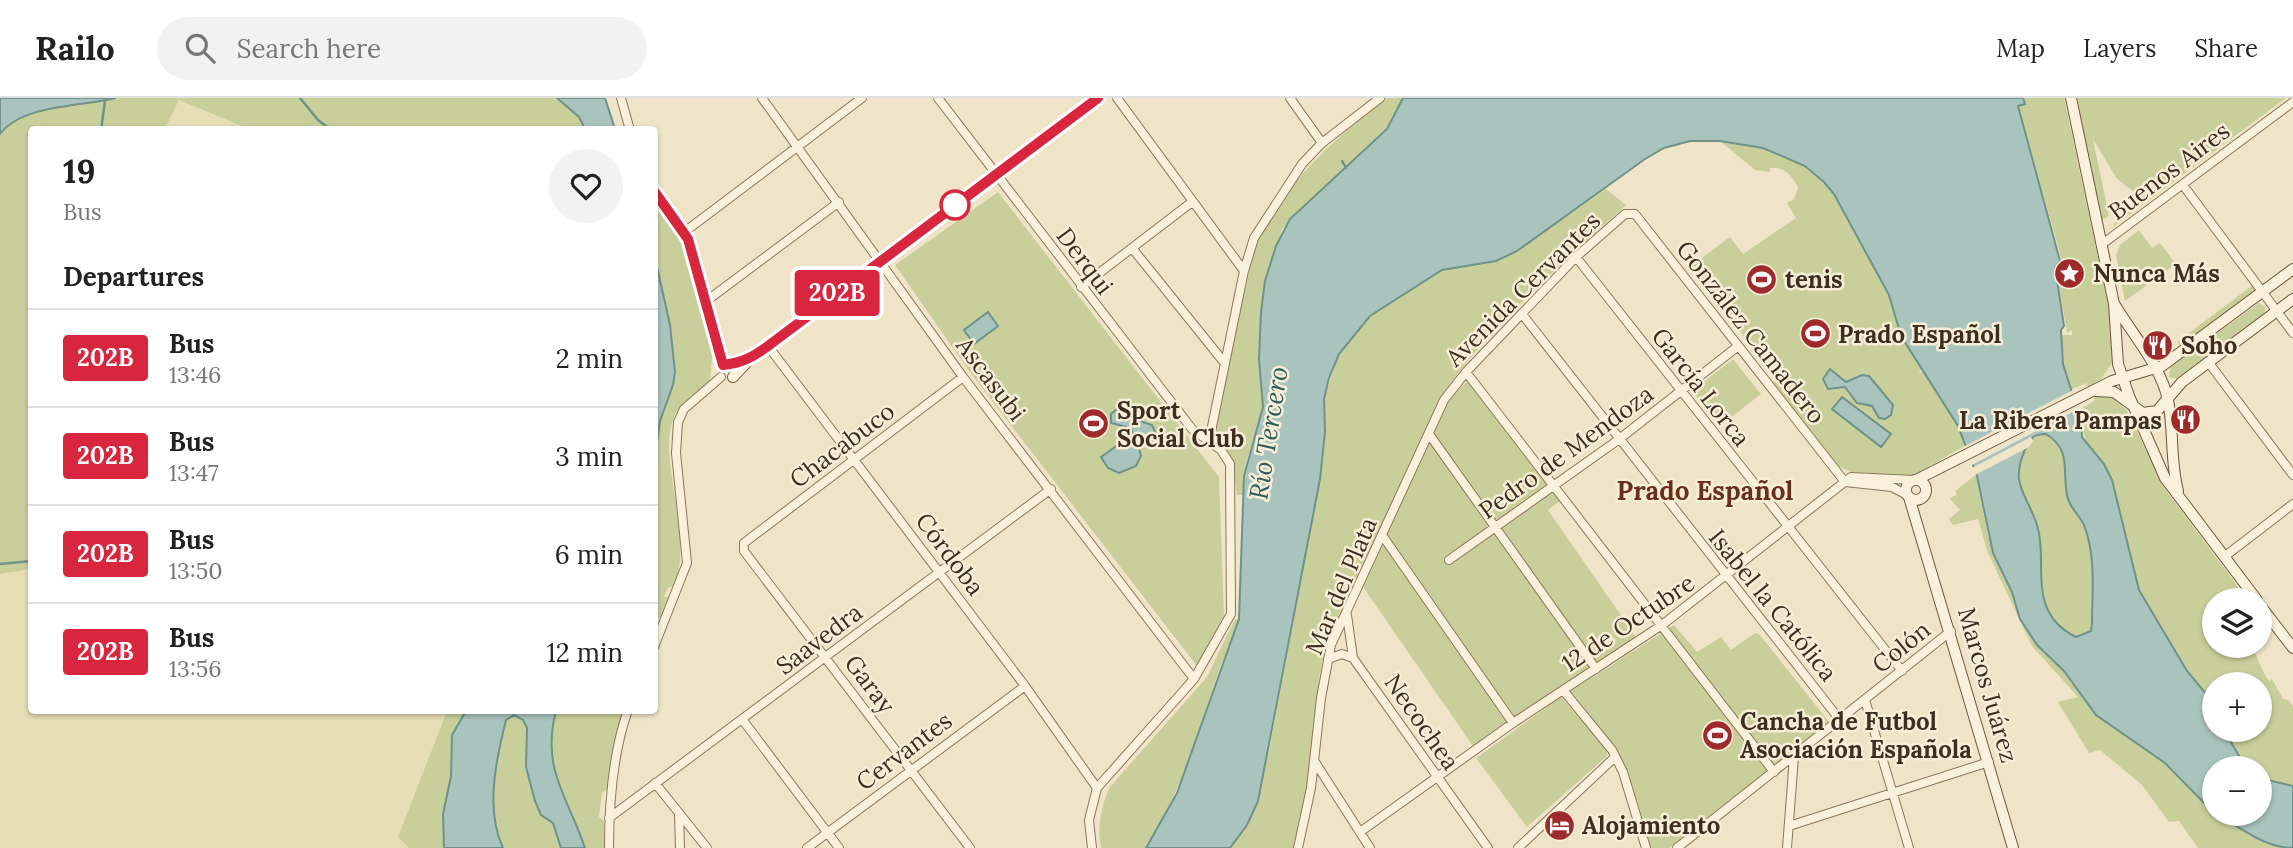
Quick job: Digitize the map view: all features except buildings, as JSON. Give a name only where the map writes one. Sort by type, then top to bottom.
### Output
[{"type":"main road","points":[[727,377],[1098,98]]},
{"type":"main road","points":[[2071,98],[2114,304],[2118,364],[2122,377],[2162,473],[2247,588]]},
{"type":"main road","points":[[1939,471],[1925,493],[1917,500],[1908,496],[1907,487],[1915,480],[1939,471],[2122,377],[2162,366],[2293,269]]},
{"type":"main road","points":[[2090,392],[2114,392],[2134,409],[2152,414],[2182,382],[2293,299]]},
{"type":"main road","points":[[2114,304],[2155,368],[2168,399],[2171,460],[2180,497]]},
{"type":"main road","points":[[726,364],[752,358]]},
{"type":"main road","points":[[2090,392],[2110,377],[2118,364]]},
{"type":"main road","points":[[1915,480],[1924,484],[1925,493]]},
{"type":"main road","name":"Marcos Juárez","points":[[1922,533],[1925,493]]},
{"type":"main road","name":"Marcos Juárez","points":[[1908,496],[1922,533],[1951,631],[1989,762],[2010,847]]},
{"type":"main road","points":[[2272,620],[2293,648]]},
{"type":"street","name":"Ascasubi","points":[[762,98],[882,260],[963,377],[1194,679]]},
{"type":"street","points":[[683,233],[862,98]]},
{"type":"street","name":"Derqui","points":[[938,98],[1192,429],[1226,456],[1232,476],[1232,606],[1227,623],[1194,679],[1097,788]]},
{"type":"street","points":[[1117,98],[1244,271]]},
{"type":"street","points":[[1290,98],[1322,143]]},
{"type":"street","points":[[1209,441],[1223,361],[1244,271],[1263,223],[1302,164],[1322,143],[1380,98]]},
{"type":"street","points":[[623,99],[629,126]]},
{"type":"street","name":"Buenos Aires","points":[[2101,245],[2293,102]]},
{"type":"street","points":[[2183,185],[2293,334]]},
{"type":"street","points":[[658,197],[688,239],[726,364],[734,369],[684,409],[678,422],[676,453],[687,562],[658,636]]},
{"type":"street","points":[[705,302],[839,202]]},
{"type":"street","points":[[1081,287],[1192,202]]},
{"type":"street","name":"Avenida Cervantes","points":[[1450,391],[1576,257],[1625,214]]},
{"type":"street","name":"González Camadero","points":[[1625,214],[1635,214],[1845,482]]},
{"type":"street","points":[[1132,248],[1223,361]]},
{"type":"street","name":"García Lorca","points":[[1576,257],[1902,671]]},
{"type":"street","name":"Isabel la Católica","points":[[1522,314],[1726,578],[1840,720]]},
{"type":"street","name":"Córdoba","points":[[768,346],[1025,686],[1097,788]]},
{"type":"street","name":"Pedro de Mendoza","points":[[1449,560],[1618,440],[1738,347]]},
{"type":"street","points":[[2208,363],[2293,475]]},
{"type":"street","points":[[726,364],[719,371],[727,377]]},
{"type":"street","points":[[1466,372],[1774,772]]},
{"type":"street","name":"Chacabuco","points":[[744,543],[963,377]]},
{"type":"street","name":"Mar del Plata","points":[[1298,848],[1315,762],[1328,659],[1346,610],[1450,391]]},
{"type":"street","points":[[1429,434],[1596,668]]},
{"type":"street","points":[[1845,482],[1857,476],[1915,480]]},
{"type":"street","points":[[1845,482],[1892,487],[1908,496]]},
{"type":"street","name":"12 de Octubre","points":[[1360,832],[1513,723],[1662,625],[1726,578],[1845,482]]},
{"type":"street","name":"Saavedra","points":[[609,818],[1051,489]]},
{"type":"street","points":[[2224,557],[2293,504]]},
{"type":"street","points":[[1382,535],[1513,723]]},
{"type":"street","name":"Garay","points":[[744,543],[744,551],[970,848]]},
{"type":"street","name":"Necochea","points":[[1346,610],[1353,658],[1488,848]]},
{"type":"street","name":"Colón","points":[[1677,848],[1951,631]]},
{"type":"street","points":[[1328,659],[1342,654],[1353,658]]},
{"type":"street","name":"Cervantes","points":[[807,848],[1025,686]]},
{"type":"street","points":[[1563,690],[1605,740],[1615,757],[1646,848]]},
{"type":"street","points":[[1865,700],[1909,848]]},
{"type":"street","points":[[609,848],[609,818],[621,733],[627,714]]},
{"type":"street","points":[[742,719],[839,848]]},
{"type":"street","points":[[1518,848],[1615,757]]},
{"type":"street","points":[[1787,848],[1794,757]]},
{"type":"street","points":[[1315,762],[1370,848]]},
{"type":"street","points":[[1789,826],[1989,762]]},
{"type":"street","points":[[655,783],[707,848]]},
{"type":"street","points":[[1092,848],[1089,820],[1097,788]]},
{"type":"street","points":[[679,813],[680,848]]},
{"type":"shaded area","points":[[179,100],[242,126],[167,126]]},
{"type":"shaded area","points":[[28,569],[28,714],[446,714],[399,836],[409,848],[0,848],[0,574]]},
{"type":"green space","points":[[116,98],[557,98],[579,117],[584,126],[242,126],[179,100],[166,126],[28,126],[28,569],[0,574],[0,134],[10,124],[37,112]]},
{"type":"green space","points":[[1385,98],[1403,98],[1387,129],[1282,229],[1262,298],[1259,359],[1263,407],[1258,430],[1246,461],[1243,495],[1237,495],[1232,460],[1214,441],[1213,431],[1256,243],[1281,201],[1312,163]]},
{"type":"green space","points":[[2023,98],[2064,98],[2110,314],[2112,363],[2101,379],[2088,387],[2086,383],[2071,390],[2063,364],[2061,335],[2072,335],[2072,330],[2067,333],[2056,268],[2062,261],[2018,105]]},
{"type":"green space","points":[[2077,98],[2286,98],[2113,227],[2116,218],[2142,198],[2117,179],[2093,139],[2109,216],[2102,220]]},
{"type":"green space","name":"Prado Español","points":[[1720,141],[1763,148],[1805,166],[1834,194],[1889,295],[1901,336],[1922,370],[1918,372],[1924,372],[1958,425],[1966,445],[1913,476],[1851,472],[1837,466],[1772,383],[1777,380],[1691,266],[1730,237],[1743,254],[1796,218],[1787,203],[1794,199],[1798,187],[1790,176],[1775,168],[1770,168],[1770,172],[1755,170]]},
{"type":"green space","points":[[1606,189],[1626,205],[1505,320],[1461,369],[1443,394],[1326,645],[1319,678],[1311,770],[1295,848],[1230,848],[1247,825],[1258,801],[1320,479],[1325,432],[1324,399],[1339,354],[1370,316],[1421,282],[1442,270],[1486,262],[1517,251]]},
{"type":"green space","name":"Sport Social Club","points":[[998,192],[1219,477],[1224,616],[1197,666],[969,371],[895,265]]},
{"type":"green space","points":[[658,205],[685,243],[713,345],[710,382],[678,410],[670,432],[669,451],[678,518],[680,564],[675,585],[668,588],[664,597],[671,596],[662,617],[658,618],[658,435],[660,421],[673,385],[670,325],[658,271]]},
{"type":"green space","points":[[2139,230],[2152,248],[2160,243],[2176,264],[2125,301],[2116,255],[2120,245]]},
{"type":"green space","points":[[2253,285],[2255,292],[2182,347],[2177,342]]},
{"type":"green space","points":[[2259,303],[2265,307],[2265,314],[2179,379],[2169,377],[2171,366]]},
{"type":"green space","points":[[1733,359],[1761,394],[1720,426],[1692,391]]},
{"type":"green space","points":[[1467,381],[1561,500],[1548,510],[1636,637],[1473,746],[1363,587],[1449,400]]},
{"type":"green space","points":[[2100,395],[2113,398],[2126,409],[2165,489],[2239,588],[2202,588],[2202,658],[2257,658],[2264,672],[2202,672],[2202,689],[2187,671],[2139,591],[2112,480],[2082,430],[2081,421],[2089,416],[2086,410],[2081,409],[2095,400],[2093,397]]},
{"type":"green space","points":[[2042,434],[2052,437],[2062,449],[2069,498],[2084,526],[2091,554],[2091,631],[2076,638],[2059,624],[2042,598],[2037,536],[2020,487],[2021,460],[2026,442]]},
{"type":"green space","points":[[1976,475],[1988,536],[2012,592],[2014,603],[2037,645],[2064,671],[2096,715],[2165,763],[2202,802],[2202,826],[2234,826],[2283,848],[2198,848],[2179,821],[2169,822],[2142,785],[2100,750],[2089,753],[2058,702],[2078,697],[2032,646],[1988,553],[1978,519],[1953,525],[1949,519],[1960,510],[1950,499],[1957,494],[1955,491]]},
{"type":"green space","points":[[1235,619],[1239,619],[1186,765],[1169,806],[1146,848],[1101,848],[1100,818],[1109,788],[1207,677]]},
{"type":"green space","name":"Cancha de Futbol Asociación Española","points":[[1674,625],[1697,652],[1721,637],[1731,650],[1755,633],[1760,635],[1829,722],[1670,848],[1651,848],[1614,745],[1571,691]]},
{"type":"green space","points":[[2272,679],[2283,699],[2293,706],[2293,786],[2272,781],[2272,756],[2239,756],[2231,742],[2272,742]]},
{"type":"green space","points":[[1561,697],[1607,750],[1607,756],[1527,827],[1476,758]]},
{"type":"green space","points":[[446,714],[464,714],[452,735],[451,776],[443,814],[444,848],[409,848],[398,837]]},
{"type":"green space","points":[[555,714],[621,714],[608,788],[602,793],[599,817],[604,821],[604,848],[585,848],[558,781],[554,766],[552,731]]},
{"type":"green space","points":[[514,715],[523,720],[527,728],[526,767],[535,801],[541,815],[553,823],[561,848],[503,848],[494,817],[494,784],[506,720]]},
{"type":"water","points":[[0,98],[116,98],[37,112],[10,124],[0,134]]},
{"type":"water","points":[[557,98],[605,98],[614,126],[584,126],[579,117]]},
{"type":"water","name":"Río Tercero","points":[[1403,98],[2023,98],[2025,104],[2018,106],[2060,261],[2055,267],[2064,326],[2061,330],[2063,364],[2081,421],[2082,437],[2104,464],[2112,480],[2139,590],[2187,671],[2202,689],[2202,742],[2231,742],[2239,756],[2202,756],[2202,801],[2165,763],[2096,715],[2064,671],[2037,645],[2020,619],[2012,592],[1993,553],[1977,476],[1958,426],[1901,336],[1889,295],[1834,194],[1805,166],[1763,148],[1720,141],[1690,141],[1664,148],[1645,159],[1517,251],[1496,261],[1442,270],[1370,316],[1339,354],[1324,399],[1325,432],[1320,479],[1258,801],[1247,825],[1230,848],[1146,848],[1177,793],[1239,619],[1244,476],[1263,407],[1259,359],[1261,312],[1265,281],[1276,246],[1290,219],[1387,129]],"holes":[[[2046,434],[2060,447],[2068,500],[2083,523],[2091,551],[2091,631],[2076,637],[2060,626],[2050,614],[2044,600],[2040,537],[2019,480],[2020,463],[2032,438]]]},
{"type":"water","points":[[658,271],[670,325],[675,372],[658,435]]},
{"type":"water","points":[[988,312],[998,326],[974,344],[964,330]]},
{"type":"water","points":[[1830,369],[1846,382],[1862,375],[1869,376],[1893,405],[1891,415],[1885,419],[1879,418],[1872,406],[1857,403],[1845,387],[1828,389],[1823,379]]},
{"type":"water","points":[[1842,397],[1891,434],[1881,447],[1832,409]]},
{"type":"water","points":[[1118,408],[1128,411],[1130,418],[1152,425],[1156,434],[1154,439],[1139,448],[1141,456],[1136,466],[1119,473],[1108,468],[1101,457],[1133,434],[1131,428],[1111,423],[1111,414]]},
{"type":"water","points":[[464,714],[555,714],[552,731],[554,766],[585,848],[561,848],[553,823],[541,815],[526,767],[527,728],[523,720],[514,715],[506,720],[494,784],[494,817],[503,848],[444,848],[443,814],[451,776],[452,735]]},
{"type":"water","points":[[2272,781],[2293,786],[2293,848],[2262,840],[2237,826],[2272,826]]},
{"type":"pier","points":[[2075,389],[2080,408],[1970,466],[1963,447]]},
{"type":"pier","points":[[2031,437],[2033,441],[2029,447],[1973,476],[1970,469]]},
{"type":"waterway","points":[[300,98],[326,126]]},
{"type":"waterway","points":[[102,126],[105,101]]},
{"type":"waterway","points":[[1342,161],[1346,168]]},
{"type":"waterway","points":[[0,564],[28,561]]},
{"type":"bus line","name":"202B","points":[[658,197],[688,239],[723,365],[733,364],[752,358],[1098,98]]},
{"type":"place","name":"Nunca Más","points":[[2070,273]]},
{"type":"place","name":"tenis","points":[[1762,279]]},
{"type":"place","name":"Prado Español","points":[[1815,334]]},
{"type":"place","name":"Soho","points":[[2158,345]]},
{"type":"place","name":"La Ribera Pampas","points":[[2185,420]]},
{"type":"place","name":"Sport Social Club","points":[[1094,424]]},
{"type":"place","name":"Cancha de Futbol Asociación Española","points":[[1717,735]]},
{"type":"place","name":"Alojamiento","points":[[1559,825]]},
{"type":"district","name":"Prado Español","points":[[1705,490]]}]
